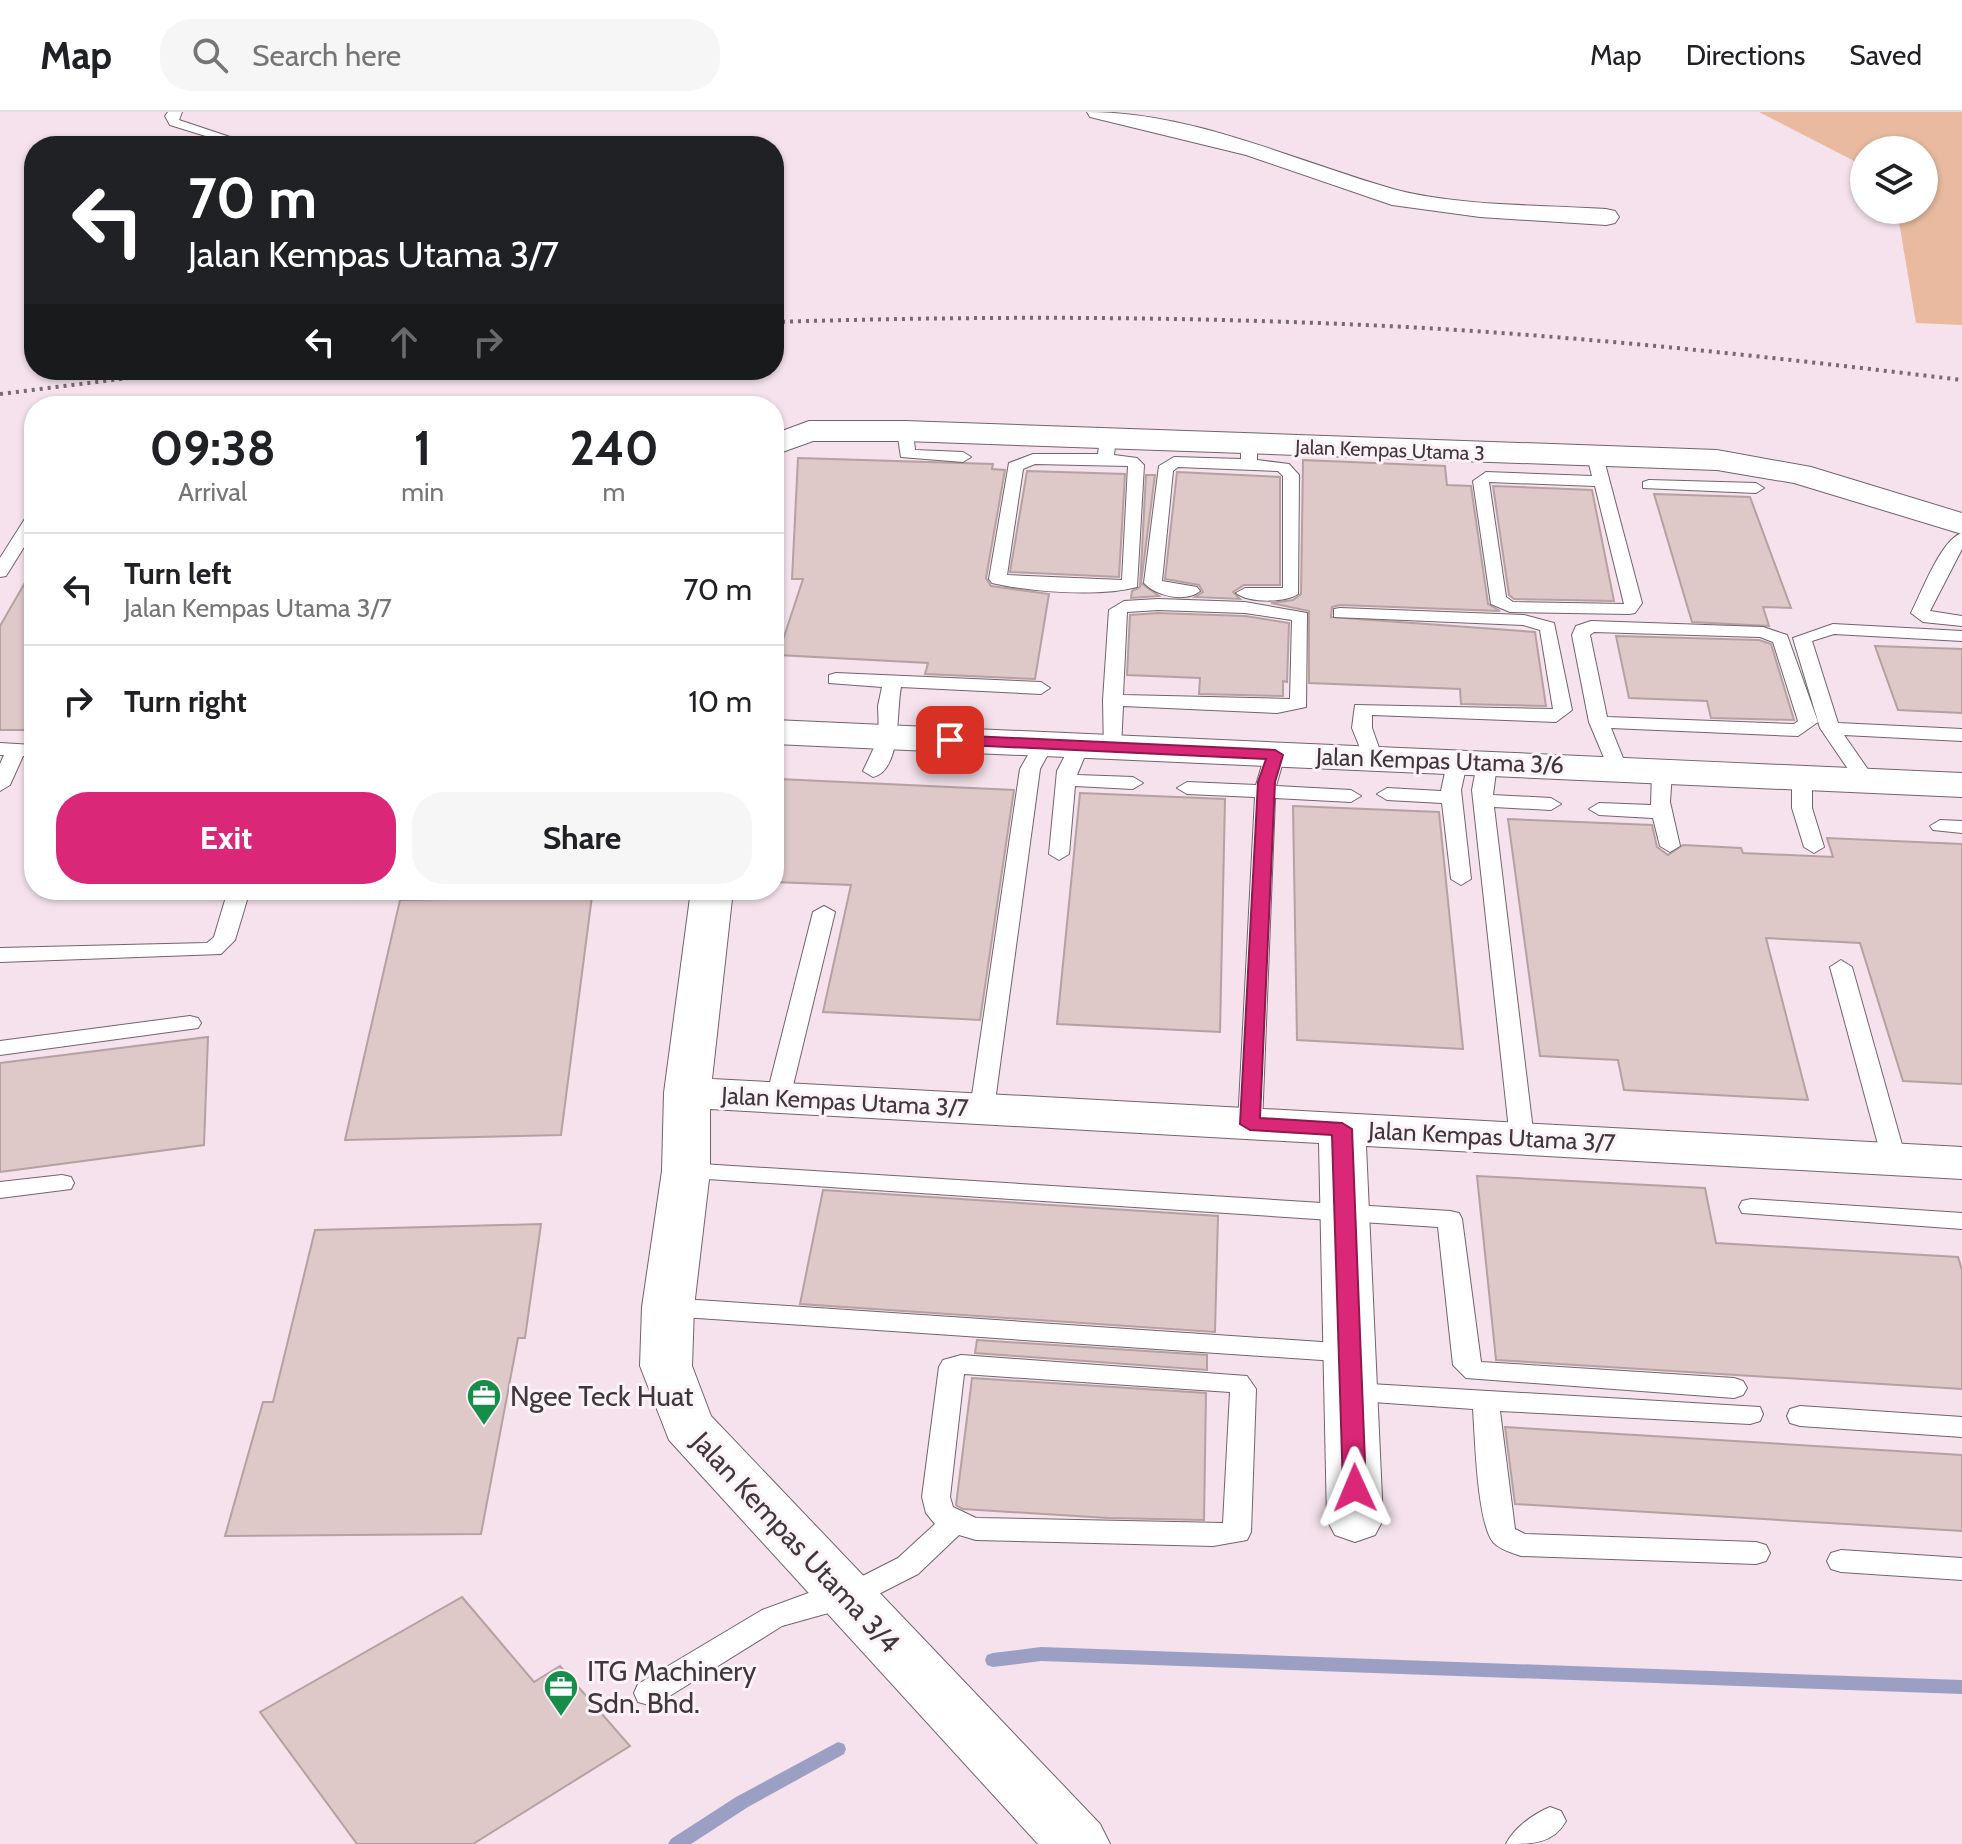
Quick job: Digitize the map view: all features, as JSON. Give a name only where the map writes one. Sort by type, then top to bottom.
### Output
[{"type":"street","points":[[1099,112],[1255,150],[1392,197],[1480,209],[1606,217]]},
{"type":"street","name":"Jalan Kempas Utama 3","points":[[784,441],[809,431],[905,431],[1107,449],[1799,474],[1962,524]]},
{"type":"street","name":"Jalan Kempas Utama 3/6","points":[[784,734],[881,754],[1075,755],[1271,773],[1470,781],[1617,768],[1962,785]]},
{"type":"street","name":"Jalan Kempas Utama 3/4","points":[[711,900],[687,1093],[686,1171],[668,1307],[666,1366],[688,1426],[1078,1844]]},
{"type":"street","name":"Jalan Kempas Utama 3/7","points":[[687,1093],[1962,1163]]},
{"type":"street","points":[[1342,1129],[1355,1520]]},
{"type":"lane","points":[[176,112],[171,116],[174,122],[219,136]]},
{"type":"lane","points":[[905,431],[907,454],[963,457]]},
{"type":"lane","points":[[1107,449],[1136,465],[1131,583],[1120,586],[1035,584],[998,579],[1015,466],[1033,459],[1107,449]]},
{"type":"lane","points":[[1249,454],[1283,467],[1291,475],[1292,590],[1286,594],[1157,587],[1153,583],[1167,464],[1249,454]]},
{"type":"lane","points":[[1598,469],[1633,603],[1629,609],[1510,607],[1501,603],[1497,600],[1481,481],[1486,477],[1598,469]]},
{"type":"lane","points":[[1649,485],[1722,473],[1756,488]]},
{"type":"lane","points":[[0,572],[24,534]]},
{"type":"lane","points":[[1962,538],[1955,557],[1920,613],[1929,618],[1962,621]]},
{"type":"lane","points":[[1059,854],[1075,755],[1112,700],[1118,610],[1124,606],[1270,609],[1295,612],[1301,617],[1299,703],[1277,707],[1112,700]]},
{"type":"lane","points":[[1340,613],[1524,620],[1548,627],[1563,710],[1556,716],[1362,709],[1362,728],[1380,777]]},
{"type":"lane","points":[[1599,722],[1798,730],[1808,722],[1783,645],[1776,634],[1591,626],[1582,630],[1599,722],[1617,768]]},
{"type":"lane","points":[[1866,781],[1830,728],[1802,638],[1833,629],[1962,636]]},
{"type":"lane","points":[[836,679],[1041,688]]},
{"type":"lane","points":[[881,754],[893,682]]},
{"type":"lane","points":[[1830,728],[1962,735]]},
{"type":"lane","points":[[0,785],[17,750]]},
{"type":"lane","points":[[982,1109],[1030,769],[1075,755],[1133,783]]},
{"type":"lane","points":[[1662,772],[1662,812],[1670,846]]},
{"type":"lane","points":[[1250,1124],[1271,773]]},
{"type":"lane","points":[[1187,788],[1271,773],[1351,796]]},
{"type":"lane","points":[[1802,778],[1802,808],[1814,847]]},
{"type":"lane","points":[[1470,781],[1551,804]]},
{"type":"lane","points":[[1461,879],[1470,781]]},
{"type":"lane","points":[[1470,781],[1522,1139]]},
{"type":"lane","points":[[1599,809],[1662,812]]},
{"type":"lane","points":[[1940,826],[1962,827]]},
{"type":"lane","points":[[0,955],[213,949],[224,940],[236,900]]},
{"type":"lane","points":[[778,1098],[824,912]]},
{"type":"lane","points":[[1841,967],[1894,1159]]},
{"type":"lane","points":[[0,1048],[190,1023]]},
{"type":"lane","points":[[686,1171],[1450,1219],[1463,1354],[1466,1365],[1475,1371],[1734,1388]]},
{"type":"lane","points":[[0,1190],[62,1183]]},
{"type":"lane","points":[[1751,1207],[1962,1221]]},
{"type":"lane","points":[[668,1307],[1352,1373],[1485,1399],[1750,1414]]},
{"type":"lane","points":[[961,1364],[1227,1382],[1238,1383],[1243,1389],[1237,1532],[1213,1535],[976,1529],[954,1523],[940,1513],[936,1497],[952,1367],[961,1364]]},
{"type":"lane","points":[[1485,1399],[1498,1522],[1504,1536],[1521,1545],[1546,1547],[1756,1553]]},
{"type":"lane","points":[[1800,1416],[1962,1427]]},
{"type":"lane","points":[[649,1693],[772,1618],[814,1603],[847,1597],[908,1566],[954,1523]]},
{"type":"lane","points":[[1841,1561],[1962,1569]]},
{"type":"lane","points":[[1522,1844],[1550,1821]]},
{"type":"shaded area","points":[[1759,112],[1962,112],[1962,325],[1916,323],[1899,224],[1938,224],[1938,136],[1850,136],[1850,159]]},
{"type":"building","points":[[798,458],[993,464],[992,469],[1005,470],[986,578],[991,586],[1049,594],[1035,679],[925,674],[928,663],[784,655],[784,637],[803,579],[792,579]]},
{"type":"building","points":[[1303,460],[1445,466],[1447,485],[1471,486],[1488,604],[1500,611],[1340,605],[1332,607],[1331,617],[1535,632],[1546,706],[1461,704],[1460,689],[1309,683],[1309,611],[1271,603],[1293,600],[1301,594]]},
{"type":"building","points":[[1027,471],[1125,474],[1119,577],[1010,572]]},
{"type":"building","points":[[1177,472],[1280,477],[1280,585],[1244,585],[1233,592],[1240,599],[1195,597],[1203,592],[1199,585],[1165,579]]},
{"type":"building","points":[[1146,475],[1155,475],[1141,583],[1159,596],[1131,598],[1132,591],[1140,587]]},
{"type":"building","points":[[1493,486],[1592,490],[1614,601],[1514,599],[1509,595]]},
{"type":"building","points":[[1654,494],[1750,497],[1791,608],[1763,607],[1769,626],[1692,622]]},
{"type":"building","points":[[24,584],[24,730],[0,730],[0,626]]},
{"type":"building","points":[[1130,615],[1245,616],[1289,623],[1287,682],[1283,681],[1283,696],[1199,694],[1200,678],[1127,675]]},
{"type":"building","points":[[1616,636],[1759,640],[1771,644],[1794,720],[1711,718],[1707,701],[1629,698]]},
{"type":"building","points":[[1875,646],[1962,649],[1962,713],[1898,710]]},
{"type":"building","points":[[784,779],[1014,790],[980,1020],[823,1012],[851,885],[784,882]]},
{"type":"building","points":[[1080,793],[1225,799],[1220,1032],[1057,1024]]},
{"type":"building","points":[[1293,806],[1439,812],[1463,1049],[1297,1040]]},
{"type":"building","points":[[1508,819],[1652,825],[1657,847],[1668,855],[1683,845],[1741,848],[1743,853],[1833,857],[1827,838],[1962,844],[1962,1084],[1903,1081],[1860,943],[1766,938],[1808,1100],[1624,1090],[1618,1060],[1540,1056]]},
{"type":"building","points":[[400,900],[591,900],[561,1135],[345,1140]]},
{"type":"building","points":[[208,1037],[204,1145],[0,1172],[0,1063]]},
{"type":"building","points":[[1477,1176],[1705,1188],[1716,1243],[1958,1257],[1962,1270],[1962,1389],[1496,1360]]},
{"type":"building","points":[[823,1190],[1218,1216],[1215,1332],[800,1304]]},
{"type":"building","points":[[541,1224],[525,1338],[518,1338],[481,1534],[225,1536],[263,1402],[273,1402],[315,1230]]},
{"type":"building","points":[[977,1340],[1207,1355],[1207,1370],[975,1353]]},
{"type":"building","points":[[972,1378],[1206,1393],[1204,1520],[1108,1518],[963,1509],[956,1505]]},
{"type":"building","points":[[1505,1427],[1962,1455],[1962,1531],[1515,1504]]},
{"type":"building","points":[[462,1597],[534,1682],[560,1666],[630,1746],[473,1844],[357,1844],[260,1712]]},
{"type":"waterway","points":[[993,1660],[1041,1654],[1962,1687]]},
{"type":"waterway","points":[[677,1844],[742,1802],[838,1749]]},
{"type":"railway","points":[[784,322],[1070,318],[1366,325],[1665,347],[1962,380]]},
{"type":"railway","points":[[0,394],[113,380]]},
{"type":"place","name":"Ngee Teck Huat","points":[[484,1427]]},
{"type":"place","name":"ITG Machinery Sdn. Bhd.","points":[[561,1718]]},
{"type":"route","points":[[950,740],[1275,755],[1266,782],[1250,1124],[1342,1129],[1355,1488]]}]
